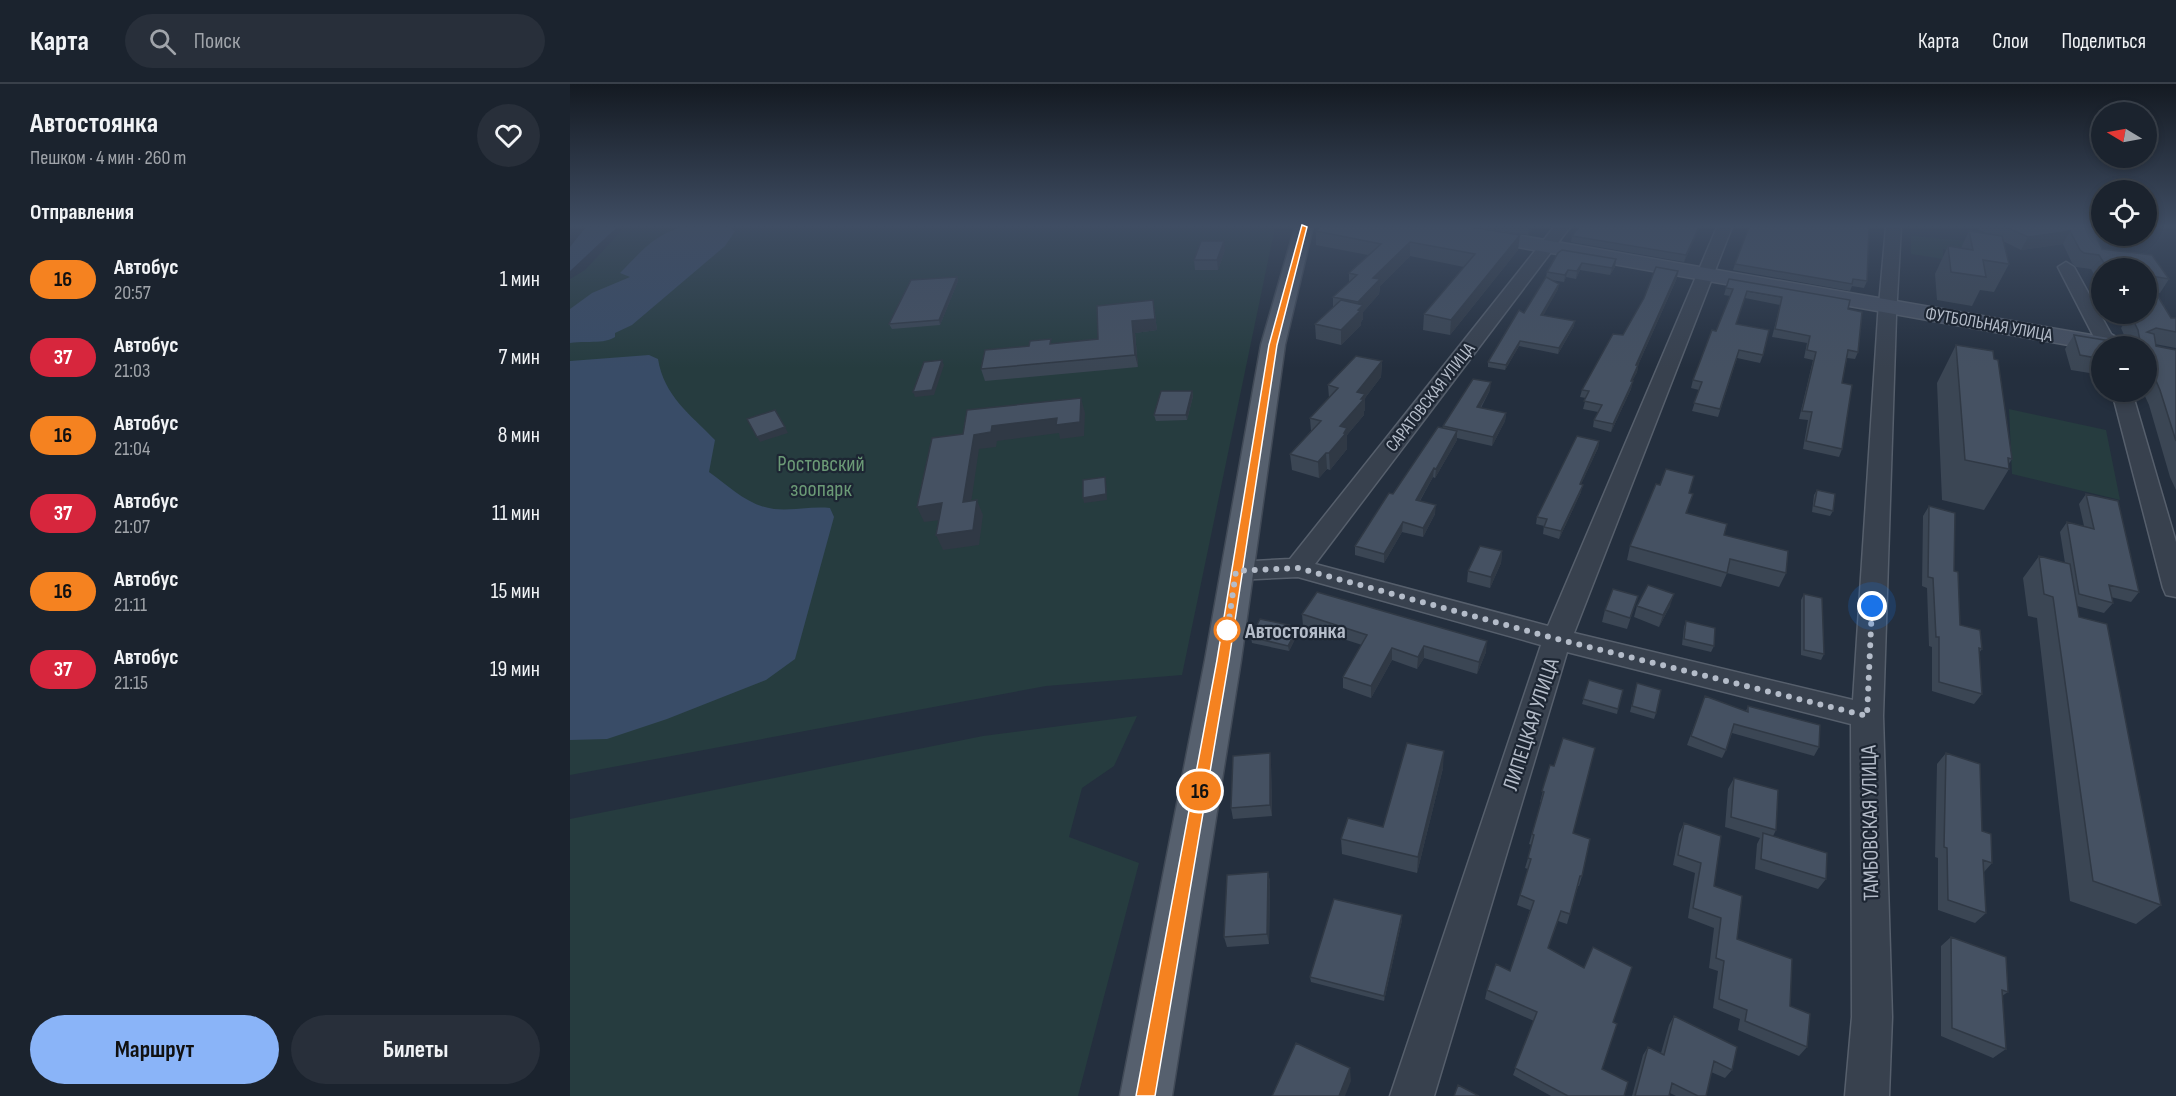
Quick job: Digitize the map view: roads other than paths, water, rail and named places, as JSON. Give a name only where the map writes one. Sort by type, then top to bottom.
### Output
[{"type":"main road","points":[[1146,1096],[1223,660],[1273,345],[1292,274]]},
{"type":"main road","name":"ФУТБОЛЬНАЯ УЛИЦА","points":[[1712,274],[2091,342]]},
{"type":"street","name":"САРАТОВСКАЯ УЛИЦА","points":[[1298,568],[1525,274]]},
{"type":"street","name":"ЛИПЕЦКАЯ УЛИЦА","points":[[1412,1096],[1557,639],[1705,274]]},
{"type":"street","name":"ТАМБОВСКАЯ УЛИЦА","points":[[1867,1096],[1872,1017],[1867,716],[1890,274]]},
{"type":"street","points":[[2070,274],[2102,336]]},
{"type":"street","points":[[2125,402],[2176,588]]},
{"type":"street","points":[[1236,571],[1298,568],[1557,639],[1867,716]]},
{"type":"water","points":[[623,274],[692,274],[632,325],[615,333],[615,337],[605,341],[570,343],[570,309],[592,293],[630,277]]},
{"type":"water","points":[[649,355],[658,359],[666,384],[679,404],[715,440],[709,472],[739,495],[756,504],[774,509],[830,508],[834,517],[795,659],[766,680],[667,719],[607,739],[570,740],[570,361]]},
{"type":"place","name":"Автостоянка","points":[[1227,630]]},
{"type":"park label","name":"Ростовский зоопарк","points":[[821,476]]}]
